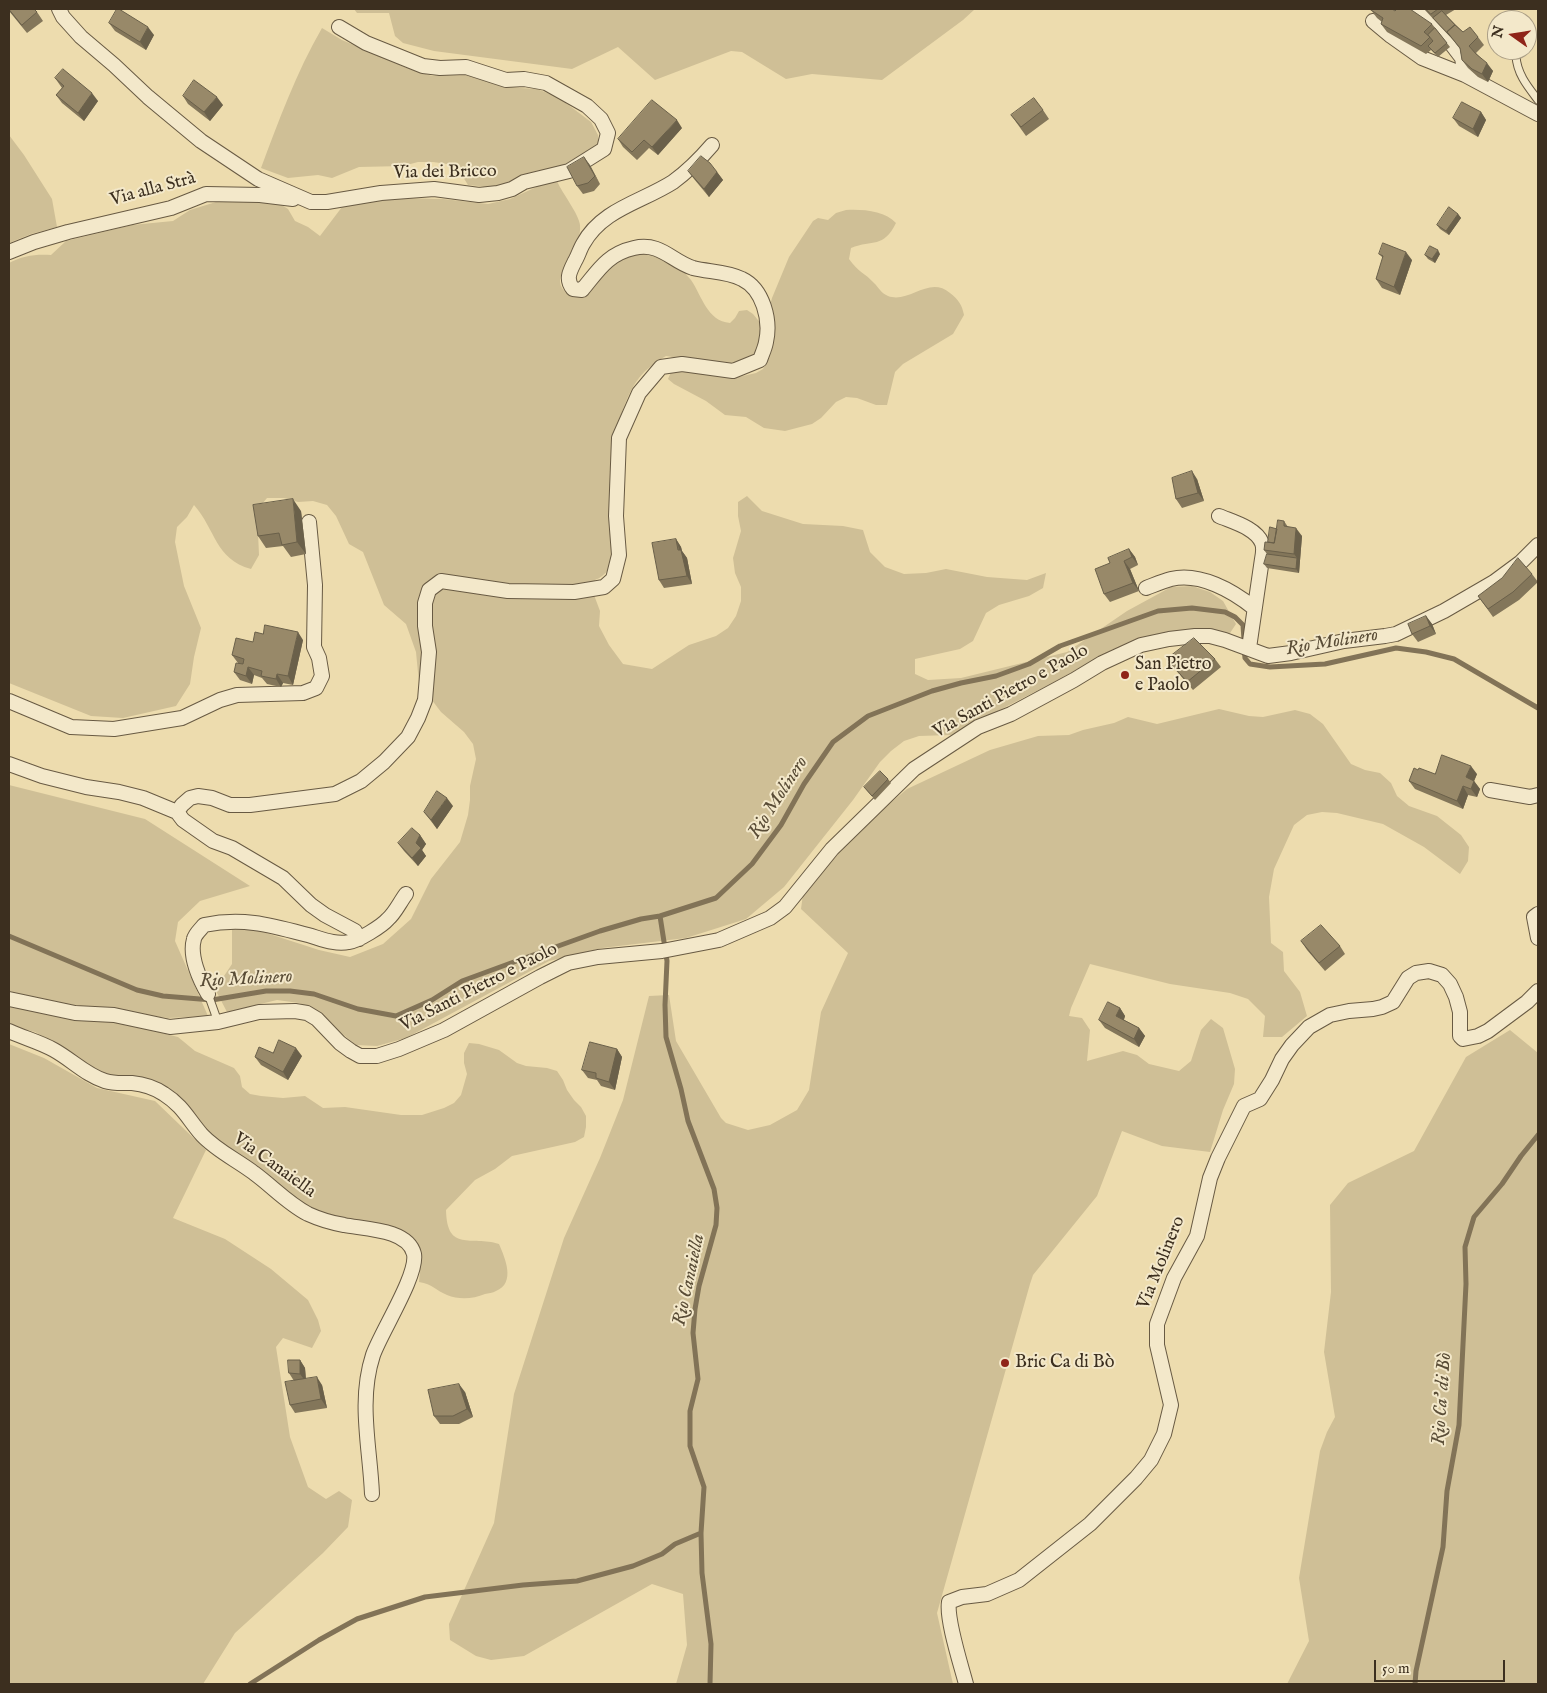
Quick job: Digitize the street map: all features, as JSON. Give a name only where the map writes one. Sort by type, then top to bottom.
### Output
[{"type":"street","name":"Via dei Bricco","points":[[60,9],[63,17],[81,38],[200,141],[258,179],[311,202],[327,202],[381,193],[434,189],[479,195],[498,194],[524,182],[569,171],[604,149],[608,136],[601,119],[587,106],[546,83],[524,79],[506,80],[466,67],[440,68],[423,66],[366,43],[339,27]]},
{"type":"street","points":[[1418,9],[1443,33],[1462,58],[1465,75]]},
{"type":"street","points":[[1373,21],[1422,58],[1465,75],[1538,114]]},
{"type":"street","points":[[177,812],[190,798],[198,796],[230,804],[250,805],[335,794],[361,781],[384,762],[408,737],[418,718],[424,700],[429,652],[425,626],[425,603],[429,590],[441,580],[508,591],[574,592],[604,587],[613,579],[619,555],[616,516],[619,438],[639,393],[661,366],[682,364],[733,371],[760,360],[767,342],[767,313],[750,285],[741,278],[694,268],[653,247],[634,248],[612,256],[601,265],[582,290],[573,289],[569,284],[568,276],[583,244],[599,222],[615,211],[660,190],[675,180],[695,164],[712,145]]},
{"type":"street","name":"Via alla Strà","points":[[9,252],[68,232],[171,208],[206,194],[260,195],[311,202]]},
{"type":"street","points":[[1219,516],[1250,531],[1258,537],[1263,545],[1254,608],[1243,646]]},
{"type":"street","points":[[9,701],[71,727],[114,729],[182,718],[220,700],[237,695],[303,693],[316,688],[322,676],[319,658],[314,647],[315,586],[309,522]]},
{"type":"street","name":"Via Santi Pietro e Paolo","points":[[9,998],[74,1013],[114,1015],[170,1027],[218,1022],[260,1012],[288,1011],[307,1013],[317,1019],[340,1043],[351,1051],[360,1056],[377,1056],[444,1030],[568,963],[598,957],[659,952],[718,940],[770,918],[785,908],[832,849],[914,769],[978,727],[1011,714],[1102,663],[1141,645],[1169,639],[1210,636],[1268,656],[1292,653],[1344,641],[1396,634],[1444,611],[1494,582],[1521,562],[1538,545]]},
{"type":"street","points":[[1146,588],[1172,578],[1194,579],[1216,585],[1238,596],[1254,608]]},
{"type":"street","points":[[9,764],[49,778],[143,798],[177,812],[183,820],[213,841],[232,848],[283,878],[311,905],[355,931],[359,940]]},
{"type":"street","points":[[1490,790],[1530,797],[1538,795]]},
{"type":"street","points":[[208,994],[198,974],[193,958],[194,939],[204,925],[224,921],[243,921],[271,925],[338,944],[359,940],[388,919],[406,894]]},
{"type":"street","points":[[1538,914],[1534,916],[1538,938]]},
{"type":"street","name":"Via Molinero","points":[[966,1684],[949,1615],[949,1602],[962,1596],[987,1594],[1001,1589],[1026,1575],[1090,1524],[1136,1478],[1151,1460],[1164,1434],[1171,1406],[1158,1352],[1157,1324],[1174,1278],[1197,1236],[1210,1178],[1218,1158],[1244,1106],[1260,1098],[1292,1044],[1309,1027],[1330,1015],[1349,1010],[1382,1007],[1392,1002],[1408,978],[1416,973],[1429,971],[1442,975],[1450,984],[1460,1012],[1460,1036],[1464,1039],[1478,1036],[1488,1031],[1527,1002],[1538,991]]},
{"type":"street","name":"Via Canaiella","points":[[9,1031],[52,1049],[70,1059],[84,1072],[107,1082],[133,1083],[147,1086],[163,1093],[189,1116],[202,1135],[220,1151],[253,1172],[282,1197],[306,1213],[343,1225],[394,1234],[410,1246],[414,1253],[414,1264],[374,1354],[368,1375],[365,1404],[372,1494]]},
{"type":"lane","points":[[1516,60],[1520,73],[1538,100]]},
{"type":"lane","points":[[208,994],[218,1022]]},
{"type":"shaded area","points":[[354,9],[975,9],[882,80],[812,74],[786,79],[742,52],[731,51],[655,80],[618,47],[572,69],[434,51],[403,43],[395,36],[389,13],[357,13]]},
{"type":"shaded area","points":[[322,28],[342,40],[407,68],[432,76],[469,75],[505,87],[537,89],[558,97],[591,122],[598,135],[598,142],[595,149],[564,166],[499,188],[468,185],[460,172],[447,164],[433,162],[418,162],[403,166],[359,167],[332,178],[318,175],[288,178],[261,168],[296,79]]},
{"type":"shaded area","points":[[9,135],[52,199],[57,227],[31,234],[9,243]]},
{"type":"shaded area","points":[[557,181],[577,215],[580,225],[580,233],[575,248],[561,275],[560,284],[566,292],[575,297],[583,296],[588,293],[609,264],[633,255],[648,253],[669,261],[685,273],[710,313],[716,318],[730,323],[739,311],[747,310],[762,325],[758,355],[730,366],[666,356],[642,375],[629,395],[615,437],[610,463],[610,492],[615,542],[613,558],[606,573],[595,580],[594,595],[600,611],[599,626],[609,645],[623,664],[652,669],[689,645],[716,636],[728,628],[736,616],[741,601],[741,587],[735,573],[733,558],[741,531],[738,502],[747,496],[762,511],[803,524],[843,526],[863,530],[870,552],[885,567],[904,574],[926,573],[946,569],[987,577],[1027,580],[1046,573],[1043,588],[1029,596],[999,605],[986,613],[973,641],[960,649],[915,659],[915,674],[928,680],[961,678],[1067,652],[1127,611],[1171,587],[1192,586],[1210,592],[1223,601],[1236,624],[1230,633],[1198,629],[1157,634],[1112,650],[951,735],[919,736],[904,741],[880,762],[853,800],[784,887],[746,919],[686,938],[602,948],[549,961],[406,1038],[377,1046],[356,1045],[320,1012],[299,1003],[277,1000],[227,1012],[214,987],[232,964],[232,928],[254,929],[319,950],[350,957],[383,944],[411,919],[431,879],[460,842],[468,815],[470,786],[476,759],[473,744],[464,732],[441,712],[419,683],[416,652],[406,624],[384,605],[363,552],[349,544],[336,516],[327,505],[313,501],[298,502],[284,498],[267,498],[257,510],[259,555],[251,569],[239,564],[223,551],[194,505],[187,517],[177,527],[175,542],[184,586],[201,628],[190,684],[176,706],[123,718],[91,716],[9,683],[9,263],[29,256],[51,255],[66,241],[132,225],[173,221],[190,210],[216,202],[244,197],[280,204],[288,209],[295,221],[308,227],[320,236],[342,207],[350,204],[401,198],[443,199],[488,204],[510,199],[543,184]]},
{"type":"shaded area","points":[[846,210],[880,213],[896,223],[887,237],[882,240],[851,248],[849,259],[882,292],[888,296],[896,297],[927,288],[942,288],[958,300],[964,315],[953,334],[903,364],[895,372],[887,405],[876,405],[857,398],[846,397],[836,402],[821,418],[812,424],[785,431],[764,428],[746,417],[725,415],[706,401],[668,379],[671,372],[687,369],[734,378],[756,373],[763,369],[770,357],[773,342],[770,305],[789,257],[813,221],[818,218],[828,220],[836,213]]},
{"type":"shaded area","points":[[1219,709],[1249,716],[1263,717],[1295,710],[1310,714],[1323,724],[1351,764],[1365,770],[1380,773],[1391,783],[1397,796],[1409,806],[1437,816],[1461,835],[1469,847],[1468,861],[1460,874],[1424,847],[1383,824],[1337,813],[1322,812],[1307,815],[1294,825],[1274,869],[1269,897],[1271,943],[1283,952],[1284,971],[1300,992],[1307,1016],[1282,1037],[1263,1037],[1265,1016],[1248,999],[1230,993],[1170,984],[1090,964],[1069,1016],[1082,1018],[1090,1030],[1087,1061],[1123,1051],[1137,1055],[1149,1064],[1179,1071],[1191,1061],[1201,1030],[1211,1019],[1223,1028],[1235,1069],[1234,1084],[1223,1110],[1210,1152],[1162,1146],[1122,1131],[1097,1196],[1033,1275],[937,1613],[953,1684],[676,1684],[687,1645],[683,1594],[652,1584],[524,1656],[491,1660],[476,1656],[450,1640],[449,1624],[494,1523],[514,1394],[564,1238],[600,1158],[623,1100],[649,996],[669,995],[676,1041],[721,1118],[726,1123],[748,1130],[770,1125],[797,1110],[809,1090],[821,1012],[848,953],[801,909],[803,894],[861,828],[907,789],[990,750],[1038,736],[1069,735],[1114,723],[1128,717],[1157,724]]},
{"type":"shaded area","points":[[9,785],[145,819],[250,886],[200,901],[178,922],[175,941],[208,1016],[168,1018],[63,1005],[9,991]]},
{"type":"shaded area","points":[[9,1005],[139,1027],[178,1037],[195,1051],[234,1068],[240,1076],[242,1087],[250,1094],[283,1098],[305,1096],[323,1108],[345,1107],[401,1115],[422,1115],[454,1103],[461,1095],[467,1074],[464,1053],[469,1043],[479,1044],[499,1050],[517,1063],[557,1071],[567,1090],[586,1116],[584,1137],[575,1142],[512,1156],[495,1169],[475,1180],[446,1210],[447,1223],[451,1232],[456,1237],[462,1240],[499,1244],[507,1270],[506,1282],[495,1292],[471,1298],[452,1297],[428,1284],[419,1282],[421,1256],[416,1242],[406,1233],[325,1216],[306,1208],[229,1150],[206,1130],[193,1112],[168,1090],[92,1071],[65,1048],[35,1032],[9,1025]]},
{"type":"shaded area","points":[[1510,1030],[1538,1053],[1538,1684],[1287,1684],[1309,1641],[1299,1578],[1320,1451],[1335,1417],[1324,1352],[1331,1292],[1330,1205],[1348,1183],[1414,1151],[1466,1057]]},
{"type":"shaded area","points":[[9,1044],[44,1058],[97,1088],[155,1101],[206,1150],[173,1218],[225,1239],[271,1269],[308,1300],[318,1320],[321,1331],[312,1348],[283,1338],[276,1347],[290,1437],[308,1487],[326,1499],[339,1491],[352,1500],[348,1527],[323,1553],[235,1633],[203,1684],[9,1684]]},
{"type":"building","points":[[9,9],[34,9],[37,12],[22,25]]},
{"type":"building","points":[[117,9],[148,27],[140,42],[109,23]]},
{"type":"building","points":[[1372,9],[1392,9],[1395,11],[1397,9],[1410,9],[1432,24],[1424,32],[1430,37],[1421,46],[1381,24],[1383,18]]},
{"type":"building","points":[[1426,9],[1438,9],[1431,14]]},
{"type":"building","points":[[1442,11],[1455,25],[1447,32],[1450,36],[1433,18]]},
{"type":"building","points":[[1455,25],[1463,32],[1470,27],[1478,37],[1469,46],[1487,63],[1482,74],[1472,69],[1462,60],[1460,48],[1447,32]]},
{"type":"building","points":[[1435,28],[1447,43],[1435,53],[1428,46],[1433,41],[1428,35]]},
{"type":"building","points":[[63,69],[92,93],[78,113],[56,95],[64,86],[55,78]]},
{"type":"building","points":[[194,80],[217,97],[204,112],[183,96]]},
{"type":"building","points":[[1034,98],[1043,110],[1021,127],[1011,115]]},
{"type":"building","points":[[652,100],[677,120],[652,147],[644,140],[632,152],[618,139]]},
{"type":"building","points":[[1462,102],[1481,112],[1473,129],[1453,118]]},
{"type":"building","points":[[701,156],[717,172],[704,189],[688,171]]},
{"type":"building","points":[[584,157],[595,176],[588,183],[577,186],[567,167]]},
{"type":"building","points":[[1449,207],[1458,214],[1446,231],[1437,225]]},
{"type":"building","points":[[1383,243],[1406,252],[1394,287],[1376,279],[1383,256],[1379,254]]},
{"type":"building","points":[[1430,246],[1438,250],[1432,259],[1425,255]]},
{"type":"building","points":[[1192,471],[1198,493],[1176,499],[1172,478]]},
{"type":"building","points":[[293,499],[297,542],[282,545],[279,533],[258,536],[253,505]]},
{"type":"building","points":[[1278,520],[1284,521],[1284,526],[1296,528],[1294,554],[1264,550],[1265,542],[1274,543]]},
{"type":"building","points":[[1270,527],[1277,529],[1274,543],[1268,542]]},
{"type":"building","points":[[676,539],[678,550],[681,550],[687,576],[659,580],[652,543]]},
{"type":"building","points":[[1129,549],[1132,557],[1124,561],[1133,583],[1104,594],[1095,569],[1110,563],[1108,558]]},
{"type":"building","points":[[1267,554],[1297,558],[1296,569],[1264,564]]},
{"type":"building","points":[[1518,558],[1532,574],[1513,592],[1488,609],[1478,596],[1502,578]]},
{"type":"building","points":[[1426,616],[1430,626],[1412,634],[1408,624]]},
{"type":"building","points":[[265,625],[298,632],[288,676],[277,674],[276,679],[261,676],[262,671],[248,667],[246,676],[234,672],[236,663],[243,664],[244,659],[232,655],[236,638],[253,642],[255,632],[263,634]]},
{"type":"building","points":[[1194,638],[1215,659],[1187,682],[1167,659]]},
{"type":"building","points":[[1442,755],[1471,766],[1466,777],[1474,781],[1471,789],[1463,786],[1457,801],[1409,781],[1414,768],[1435,774]]},
{"type":"building","points":[[880,771],[888,779],[872,796],[864,787]]},
{"type":"building","points":[[437,791],[447,798],[431,820],[424,812]]},
{"type":"building","points":[[412,828],[420,835],[416,843],[421,848],[412,858],[398,843]]},
{"type":"building","points":[[1321,925],[1340,946],[1319,963],[1301,941]]},
{"type":"building","points":[[1108,1002],[1120,1008],[1116,1016],[1139,1028],[1134,1039],[1099,1020]]},
{"type":"building","points":[[279,1040],[296,1048],[283,1072],[255,1057],[259,1047],[273,1053]]},
{"type":"building","points":[[590,1042],[617,1049],[609,1082],[596,1078],[596,1073],[582,1070]]},
{"type":"building","points":[[288,1360],[300,1360],[300,1374],[289,1373]]},
{"type":"building","points":[[317,1377],[321,1399],[290,1405],[285,1382]]},
{"type":"building","points":[[459,1384],[467,1409],[453,1416],[434,1416],[428,1390]]},
{"type":"waterway","name":"Rio Molinero","points":[[9,936],[137,990],[163,996],[212,1000],[266,991],[290,991],[314,994],[358,1009],[396,1016],[432,1000],[462,981],[600,931],[641,919],[660,916],[716,898],[752,864],[781,825],[804,784],[833,742],[868,716],[932,691],[996,676],[1029,664],[1060,646],[1158,611],[1192,608],[1225,612],[1235,617],[1243,625],[1244,640]]},
{"type":"waterway","name":"Rio Molinero","points":[[1244,649],[1245,658],[1250,664],[1270,667],[1325,664],[1396,648],[1426,652],[1454,659],[1538,708]]},
{"type":"waterway","name":"Rio Canaiella","points":[[660,916],[667,961],[666,1037],[688,1121],[714,1189],[717,1208],[716,1225],[699,1286],[695,1309],[693,1333],[698,1379],[690,1411],[690,1446],[704,1487],[701,1533],[702,1573],[711,1644],[710,1684]]},
{"type":"waterway","name":"Rio Ca' di Bò","points":[[1415,1684],[1416,1671],[1443,1547],[1447,1491],[1459,1425],[1466,1284],[1465,1247],[1474,1217],[1502,1184],[1538,1135]]},
{"type":"waterway","points":[[250,1684],[319,1640],[357,1619],[425,1597],[523,1585],[577,1581],[633,1566],[662,1554],[675,1544],[701,1533]]},
{"type":"place","name":"San Pietro e Paolo","points":[[1125,675]]},
{"type":"place","name":"Bric Ca di Bò","points":[[1005,1363]]}]
